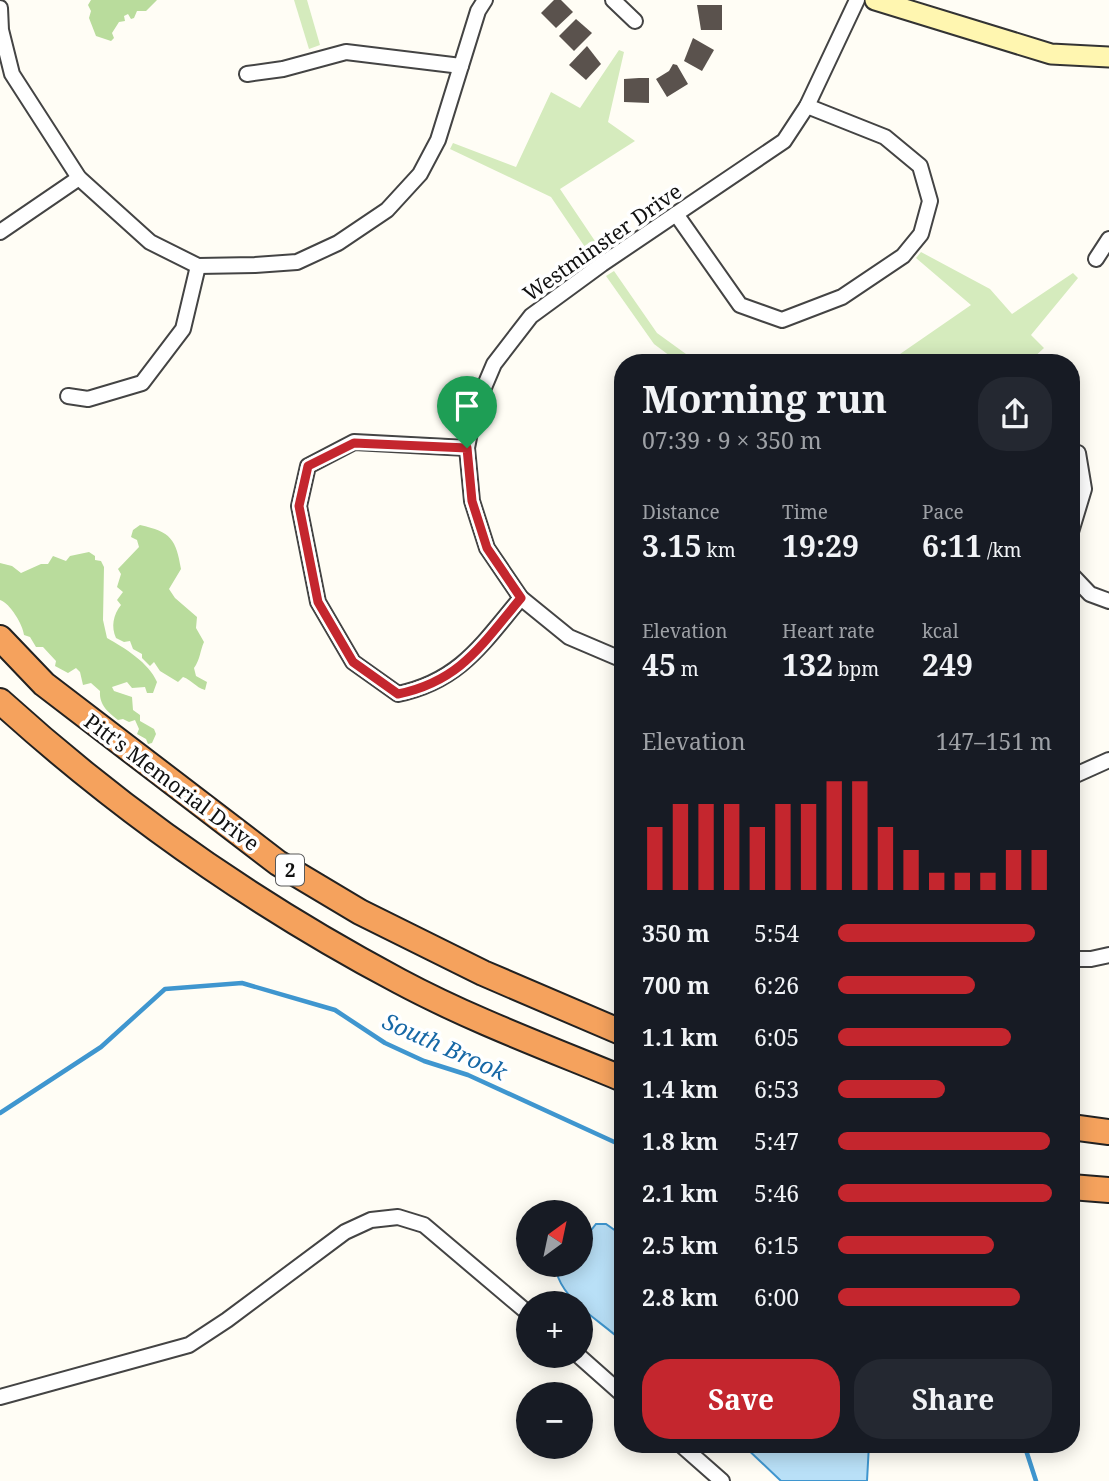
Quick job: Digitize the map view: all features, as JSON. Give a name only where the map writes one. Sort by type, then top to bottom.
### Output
[{"type":"highway","name":"Pitt's Memorial Drive","points":[[0,638],[44,684],[278,863],[359,912],[483,973],[614,1029]]},
{"type":"highway","name":"Pitt's Memorial Drive","points":[[0,701],[47,744],[153,826],[299,923],[401,982],[614,1075]]},
{"type":"highway","points":[[1080,1128],[1109,1132]]},
{"type":"highway","points":[[1080,1188],[1109,1191]]},
{"type":"main road","points":[[875,0],[1051,54],[1109,57]]},
{"type":"street","points":[[0,8],[1,30],[12,74],[79,178],[150,242],[198,265],[255,265],[297,262],[338,243],[387,210],[420,174],[438,140],[478,11],[485,0]]},
{"type":"street","points":[[613,0],[635,22]]},
{"type":"street","name":"Westminster Drive","points":[[614,656],[569,637],[521,598],[487,548],[472,501],[467,448],[474,411],[494,365],[531,316],[602,264],[784,141],[807,106],[857,0]]},
{"type":"street","points":[[247,74],[283,69],[346,52],[461,66]]},
{"type":"street","points":[[676,214],[740,305],[782,320],[842,297],[903,256],[921,234],[930,201],[920,166],[885,136],[807,106]]},
{"type":"street","points":[[0,232],[79,178]]},
{"type":"street","points":[[1096,259],[1109,239]]},
{"type":"street","points":[[68,397],[88,399],[142,383],[183,329],[198,265]]},
{"type":"street","points":[[467,448],[354,443],[308,466],[299,506],[318,602],[353,662],[398,694],[421,689],[462,667],[521,598]]},
{"type":"street","points":[[1080,465],[1084,489],[1080,502]]},
{"type":"street","points":[[1080,583],[1090,594],[1109,601]]},
{"type":"street","points":[[1080,774],[1108,765]]},
{"type":"street","points":[[1080,959],[1109,955]]},
{"type":"street","points":[[0,1397],[189,1345],[227,1320],[345,1231],[370,1220],[398,1217],[424,1225],[516,1303]]},
{"type":"street","points":[[593,1368],[614,1387]]},
{"type":"street","points":[[690,1453],[722,1481]]},
{"type":"green space","points":[[91,0],[157,0],[146,11],[137,11],[134,18],[131,19],[128,14],[124,16],[125,21],[119,22],[112,33],[114,38],[111,41],[96,36],[89,18],[91,11],[88,5]]},
{"type":"green space","points":[[294,0],[307,0],[320,45],[309,49]]},
{"type":"green space","points":[[619,50],[624,52],[608,122],[635,141],[560,189],[599,247],[589,253],[551,197],[450,149],[453,143],[516,167],[551,92],[580,108]]},
{"type":"green space","points":[[921,252],[990,289],[1012,314],[1073,273],[1078,278],[1031,335],[1044,348],[1038,354],[900,354],[971,305],[916,258]]},
{"type":"green space","points":[[614,271],[657,333],[686,354],[667,354],[654,344],[606,276]]},
{"type":"green space","points":[[140,525],[165,534],[177,550],[181,569],[169,589],[175,598],[197,617],[196,628],[204,642],[194,668],[196,676],[207,682],[205,690],[183,677],[178,682],[160,671],[154,662],[150,666],[142,658],[142,654],[133,649],[130,641],[124,642],[116,638],[114,621],[121,605],[117,600],[123,592],[117,587],[121,574],[118,569],[139,547],[137,540],[131,537],[133,530]]},
{"type":"green space","points":[[89,552],[95,556],[95,560],[101,561],[104,567],[103,620],[107,638],[142,662],[157,682],[153,693],[147,693],[145,687],[132,688],[127,682],[112,687],[114,691],[132,697],[133,710],[140,715],[140,721],[154,729],[156,734],[152,743],[148,744],[146,739],[137,734],[139,729],[135,720],[118,720],[108,711],[101,700],[100,691],[91,683],[83,685],[80,672],[76,668],[68,673],[55,666],[56,661],[43,647],[36,647],[30,637],[24,635],[15,615],[8,605],[0,600],[0,563],[12,566],[21,573],[41,564],[48,564],[53,556],[66,561],[70,556]]},
{"type":"water","points":[[596,1224],[606,1224],[614,1230],[614,1334],[593,1317],[593,1291],[566,1291],[558,1278],[593,1278],[593,1228]]},
{"type":"water","points":[[751,1453],[869,1453],[867,1481],[781,1481]]},
{"type":"building","points":[[554,0],[561,0],[573,12],[556,28],[541,13]]},
{"type":"building","points":[[697,5],[722,5],[722,30],[701,30]]},
{"type":"building","points":[[576,19],[592,33],[574,51],[559,36]]},
{"type":"building","points":[[693,38],[714,50],[702,71],[684,61]]},
{"type":"building","points":[[587,46],[601,64],[586,80],[569,65]]},
{"type":"building","points":[[673,64],[677,65],[688,84],[667,97],[656,79],[669,71]]},
{"type":"building","points":[[649,78],[649,103],[624,102],[624,79]]},
{"type":"waterway","name":"South Brook","points":[[0,1113],[101,1047],[165,989],[242,983],[335,1010],[385,1043],[424,1061],[468,1075],[614,1142]]},
{"type":"waterway","name":"South Brook","points":[[1027,1453],[1036,1481]]},
{"type":"route","points":[[354,443],[467,448],[472,501],[487,548],[521,598],[462,667],[421,689],[398,694],[353,662],[318,602],[299,506],[308,466],[354,443]]}]
